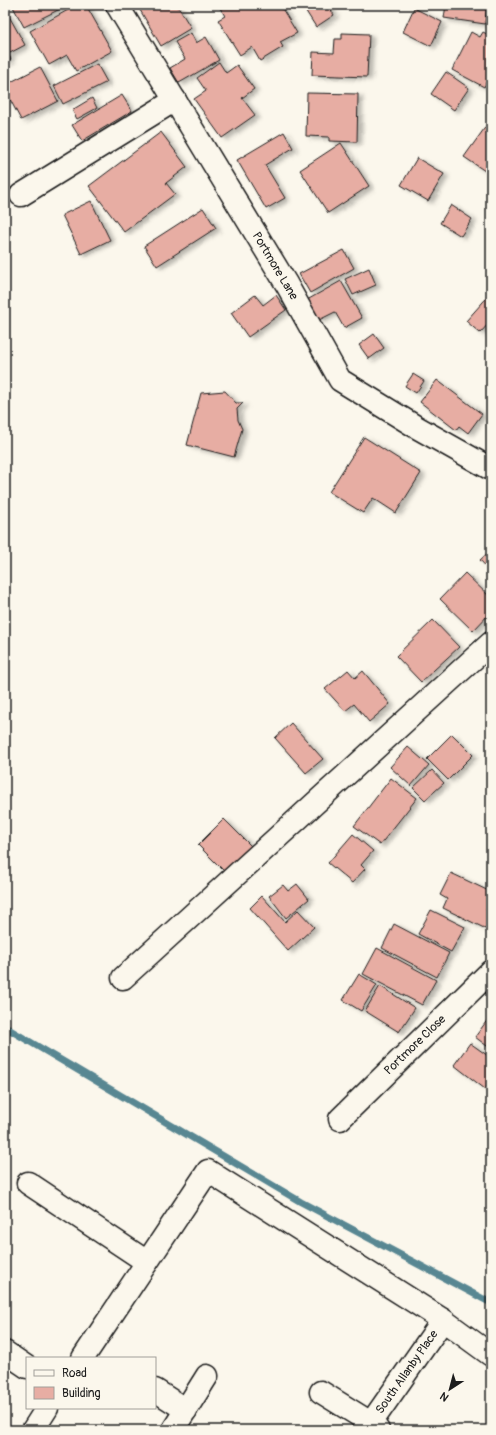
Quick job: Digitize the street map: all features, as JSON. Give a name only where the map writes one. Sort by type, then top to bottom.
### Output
[{"type":"street","name":"Portmore Lane","points":[[117,5],[288,285],[340,380],[418,428],[491,469]]},
{"type":"street","points":[[21,195],[175,100]]},
{"type":"street","points":[[123,978],[491,642]]},
{"type":"street","name":"Portmore Close","points":[[340,1119],[491,971]]},
{"type":"street","points":[[93,1355],[147,1262],[208,1171],[443,1320],[491,1355]]},
{"type":"street","points":[[28,1182],[147,1262]]},
{"type":"street","name":"South Allanby Place","points":[[321,1392],[374,1427],[443,1320]]},
{"type":"street","points":[[5,1352],[26,1366]]},
{"type":"street","points":[[173,1430],[207,1376]]},
{"type":"street","points":[[156,1391],[186,1410]]},
{"type":"street","points":[[33,1430],[46,1409]]},
{"type":"building","points":[[12,5],[68,5],[24,27]]},
{"type":"building","points":[[77,5],[86,5],[112,51],[76,71],[67,55],[49,65],[30,31]]},
{"type":"building","points":[[149,5],[177,5],[191,28],[161,46],[140,10]]},
{"type":"building","points":[[218,5],[280,5],[297,33],[280,42],[283,47],[260,61],[252,47],[240,55],[218,20],[225,16]]},
{"type":"building","points":[[302,5],[328,5],[334,15],[316,27]]},
{"type":"building","points":[[446,5],[487,5],[485,24],[444,18]]},
{"type":"building","points":[[414,8],[442,22],[431,46],[403,32]]},
{"type":"building","points":[[5,9],[25,45],[8,54],[11,59],[5,62]]},
{"type":"building","points":[[471,32],[480,37],[483,32],[491,36],[491,73],[484,87],[452,70]]},
{"type":"building","points":[[191,33],[196,43],[206,37],[219,60],[179,83],[170,68],[185,59],[175,42]]},
{"type":"building","points":[[342,33],[369,34],[367,77],[312,75],[313,52],[334,53],[335,39],[342,39]]},
{"type":"building","points":[[219,62],[226,73],[237,65],[254,89],[242,98],[255,115],[222,138],[194,99],[206,91],[197,78]]},
{"type":"building","points":[[97,64],[107,82],[63,104],[54,86]]},
{"type":"building","points":[[40,67],[58,101],[21,120],[5,90],[5,85]]},
{"type":"building","points":[[446,72],[469,88],[454,110],[431,94]]},
{"type":"building","points":[[307,93],[358,94],[357,142],[329,141],[329,137],[306,136]]},
{"type":"building","points":[[122,95],[132,111],[82,141],[72,125]]},
{"type":"building","points":[[92,98],[97,108],[77,119],[72,110]]},
{"type":"building","points":[[489,122],[491,123],[491,169],[488,173],[464,157]]},
{"type":"building","points":[[161,132],[187,167],[166,183],[175,194],[124,232],[89,186]]},
{"type":"building","points":[[284,132],[293,148],[265,165],[285,198],[266,209],[237,160]]},
{"type":"building","points":[[341,143],[369,186],[328,213],[300,170]]},
{"type":"building","points":[[417,158],[444,174],[428,201],[401,185]]},
{"type":"building","points":[[91,201],[110,240],[81,254],[62,215]]},
{"type":"building","points":[[451,205],[472,219],[461,236],[440,223]]},
{"type":"building","points":[[203,208],[216,228],[157,266],[144,246]]},
{"type":"building","points":[[344,250],[354,268],[310,293],[299,274]]},
{"type":"building","points":[[369,268],[376,285],[353,295],[345,279]]},
{"type":"building","points":[[341,281],[362,318],[344,328],[335,312],[319,320],[307,300]]},
{"type":"building","points":[[491,293],[491,321],[480,333],[466,321]]},
{"type":"building","points":[[255,295],[263,305],[276,295],[286,310],[248,337],[231,313]]},
{"type":"building","points":[[374,334],[384,348],[369,359],[359,345]]},
{"type":"building","points":[[413,374],[424,381],[416,393],[405,386]]},
{"type":"building","points":[[437,380],[482,414],[468,433],[459,426],[456,430],[420,402]]},
{"type":"building","points":[[225,391],[236,403],[243,403],[237,409],[238,420],[242,429],[234,457],[187,445],[201,393]]},
{"type":"building","points":[[364,437],[421,473],[396,513],[373,498],[363,513],[329,492]]},
{"type":"building","points":[[491,550],[491,572],[480,560]]},
{"type":"building","points":[[465,573],[491,598],[491,612],[473,631],[440,599]]},
{"type":"building","points":[[433,620],[459,647],[421,682],[396,656]]},
{"type":"building","points":[[348,670],[355,678],[363,671],[390,704],[369,722],[354,704],[345,711],[325,689]]},
{"type":"building","points":[[291,723],[323,759],[306,773],[275,738]]},
{"type":"building","points":[[452,734],[473,755],[448,780],[427,759]]},
{"type":"building","points":[[408,747],[429,765],[411,786],[390,767]]},
{"type":"building","points":[[432,770],[444,783],[425,800],[413,788]]},
{"type":"building","points":[[391,778],[417,798],[380,845],[354,826]]},
{"type":"building","points":[[224,819],[251,846],[225,872],[198,845]]},
{"type":"building","points":[[353,834],[373,851],[361,865],[365,869],[352,883],[328,863]]},
{"type":"building","points":[[451,873],[491,892],[491,900],[486,910],[491,912],[491,919],[486,929],[443,908],[447,899],[440,895]]},
{"type":"building","points":[[297,884],[309,899],[286,918],[269,896],[283,885],[288,891]]},
{"type":"building","points":[[262,896],[285,922],[298,910],[314,927],[288,951],[250,908]]},
{"type":"building","points":[[431,910],[465,927],[451,952],[418,934]]},
{"type":"building","points":[[394,924],[449,953],[437,977],[382,948]]},
{"type":"building","points":[[377,948],[436,980],[422,1005],[363,974]]},
{"type":"building","points":[[359,974],[377,985],[361,1011],[343,1000]]},
{"type":"building","points":[[380,986],[415,1008],[399,1032],[365,1011]]},
{"type":"building","points":[[491,1015],[491,1049],[475,1037]]},
{"type":"building","points":[[470,1043],[491,1058],[491,1082],[485,1089],[454,1065]]},
{"type":"waterway","points":[[5,1027],[301,1202],[491,1303]]}]
